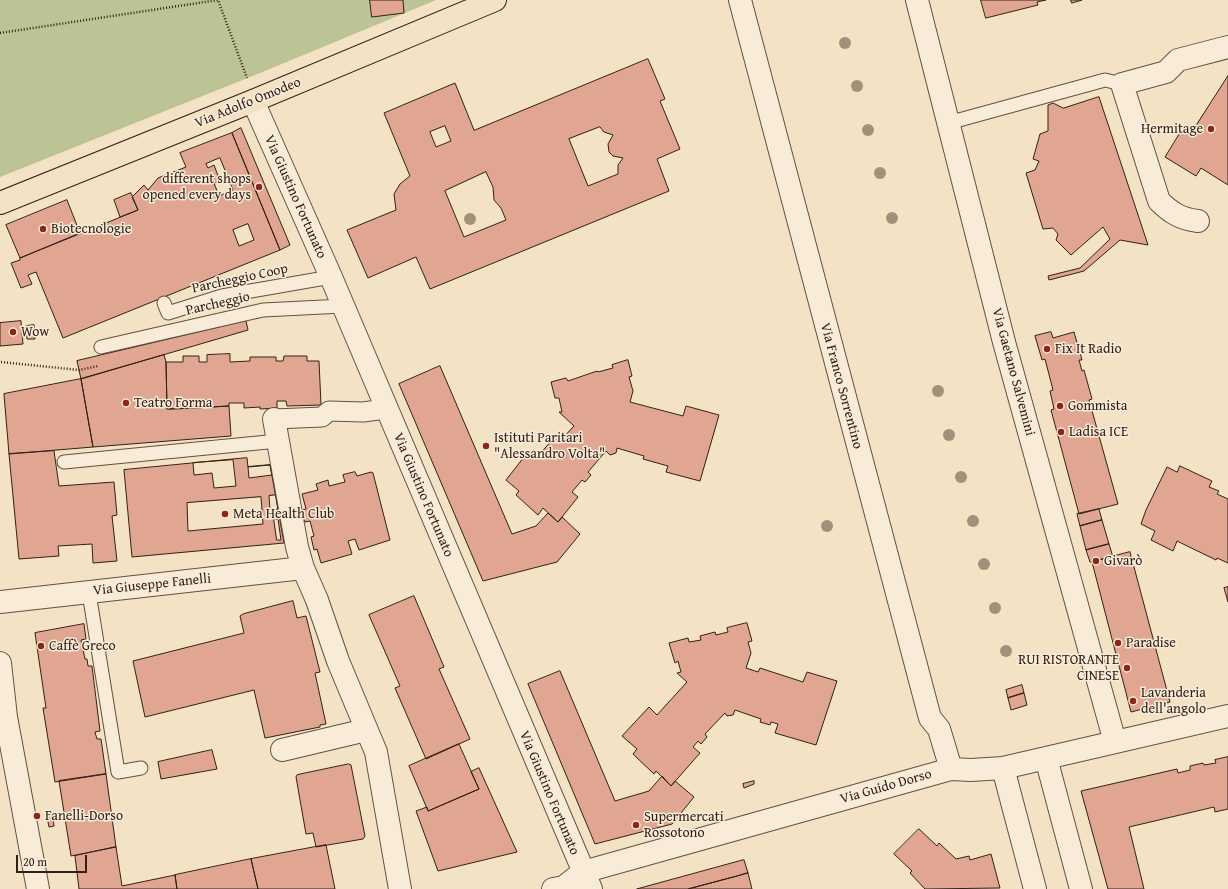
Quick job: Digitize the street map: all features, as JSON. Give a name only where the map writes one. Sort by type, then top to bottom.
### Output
[{"type":"main road","name":"Via Adolfo Omodeo","points":[[0,203],[254,101],[495,0]]},
{"type":"street","name":"Via Franco Sorrentino","points":[[740,0],[928,711],[930,718],[939,729],[951,768]]},
{"type":"street","name":"Via Gaetano Salvemini","points":[[917,0],[1004,342],[1115,742]]},
{"type":"street","points":[[1198,221],[1184,220],[1169,212],[1158,201],[1122,84],[1166,72],[1178,60],[1228,47]]},
{"type":"street","name":"Via Giustino Fortunato","points":[[254,101],[331,277],[587,880]]},
{"type":"street","points":[[386,409],[363,412],[329,411],[322,417],[274,419],[297,547],[303,568],[317,600],[338,661],[376,752],[400,889]]},
{"type":"street","name":"Via Giuseppe Fanelli","points":[[0,602],[303,568]]},
{"type":"street","points":[[0,662],[3,718],[38,889]]},
{"type":"street","name":"Via Guido Dorso","points":[[552,889],[564,887],[951,768],[971,770],[1004,768],[1228,716]]},
{"type":"street","points":[[282,750],[366,730]]},
{"type":"street","points":[[1046,758],[1081,889]]},
{"type":"street","points":[[1004,768],[1035,889]]},
{"type":"lane","points":[[948,123],[1105,80],[1122,84]]},
{"type":"lane","name":"Parcheggio Coop","points":[[164,303],[168,313],[222,296],[331,277]]},
{"type":"lane","name":"Parcheggio","points":[[101,347],[263,310],[343,306]]},
{"type":"lane","points":[[64,462],[278,441]]},
{"type":"lane","points":[[89,592],[118,772],[141,768]]},
{"type":"path","points":[[0,33],[218,0],[248,80]]},
{"type":"path","points":[[1,362],[83,370]]},
{"type":"green space","points":[[0,0],[370,0],[372,17],[404,13],[403,0],[436,0],[265,71],[0,177]]},
{"type":"building","points":[[370,0],[403,0],[404,13],[372,17]]},
{"type":"building","points":[[981,0],[1046,0],[1037,2],[1038,5],[986,18]]},
{"type":"building","points":[[1071,0],[1082,0],[1072,3]]},
{"type":"building","points":[[648,59],[665,99],[660,101],[680,149],[657,159],[669,191],[430,289],[416,257],[368,278],[347,230],[396,210],[394,194],[400,184],[410,176],[384,113],[455,83],[474,130]],"holes":[[[445,126],[451,141],[436,147],[430,132]],[[600,127],[604,132],[613,135],[608,144],[609,152],[613,156],[623,158],[618,165],[618,174],[588,186],[569,139]],[[486,172],[493,187],[494,200],[501,208],[506,220],[464,237],[445,191]]]},
{"type":"building","name":"Hermitage","points":[[1228,76],[1228,185],[1201,168],[1196,176],[1165,157],[1184,126],[1192,131]]},
{"type":"building","points":[[1099,97],[1148,245],[1120,240],[1084,271],[1049,280],[1048,276],[1080,268],[1110,239],[1103,227],[1071,255],[1056,240],[1058,234],[1053,228],[1043,229],[1026,173],[1035,170],[1039,161],[1033,159],[1040,134],[1048,131],[1048,105],[1053,103],[1063,108]]},
{"type":"building","points":[[241,128],[290,245],[280,250],[232,133]]},
{"type":"building","points":[[232,133],[280,250],[63,338],[36,272],[28,275],[32,284],[21,288],[11,263],[138,210],[132,197],[144,185],[148,190],[158,178],[186,167],[180,153]],"holes":[[[220,158],[233,190],[219,196],[214,183],[220,181],[214,165],[208,168],[206,164]],[[248,224],[254,240],[239,246],[233,230]]]},
{"type":"building","points":[[131,193],[138,210],[120,217],[114,200]]},
{"type":"building","name":"Biotecnologie","points":[[67,200],[80,233],[20,258],[6,225]]},
{"type":"building","points":[[21,321],[23,344],[0,346],[0,323]]},
{"type":"building","points":[[246,321],[248,330],[81,379],[77,361]]},
{"type":"building","points":[[34,325],[35,339],[27,339],[26,326]]},
{"type":"building","points":[[1051,332],[1053,338],[1074,332],[1082,360],[1079,360],[1082,371],[1084,370],[1092,399],[1089,400],[1118,504],[1079,514],[1051,410],[1054,409],[1050,391],[1053,390],[1045,359],[1042,360],[1035,336]]},
{"type":"building","points":[[230,354],[230,362],[250,361],[250,357],[276,357],[276,361],[283,361],[284,356],[307,356],[307,361],[319,361],[321,405],[287,406],[286,401],[277,401],[277,408],[244,408],[244,403],[229,403],[229,406],[211,407],[211,400],[202,400],[202,408],[167,409],[166,362],[183,362],[183,356],[199,356],[199,362],[207,362],[207,355]]},
{"type":"building","name":"Teatro Forma","points":[[164,355],[166,362],[167,409],[202,408],[202,400],[211,400],[211,407],[229,406],[231,436],[93,447],[81,379]]},
{"type":"building","points":[[628,360],[632,376],[629,377],[633,391],[630,402],[683,416],[686,406],[719,415],[700,481],[666,472],[668,466],[643,459],[644,456],[617,448],[616,453],[610,455],[606,451],[588,472],[591,475],[585,482],[582,480],[572,492],[578,497],[558,522],[543,508],[538,515],[516,495],[519,491],[506,480],[528,452],[535,459],[556,436],[561,440],[574,426],[559,412],[562,412],[559,398],[555,398],[551,382],[566,378],[568,381],[597,371],[613,368],[612,365]]},
{"type":"building","points":[[440,366],[512,534],[536,526],[548,513],[558,522],[562,517],[580,534],[557,562],[483,581],[399,384]]},
{"type":"building","points":[[81,379],[93,447],[9,454],[4,394]]},
{"type":"building","points":[[54,451],[59,486],[114,482],[117,515],[112,516],[117,561],[93,563],[92,544],[58,546],[59,556],[19,559],[9,454]]},
{"type":"building","points":[[247,458],[248,467],[270,465],[284,543],[132,557],[124,470]]},
{"type":"building","points":[[233,460],[236,486],[214,488],[212,473],[194,475],[193,463]]},
{"type":"building","points":[[270,465],[272,475],[249,478],[248,467]]},
{"type":"building","points":[[1180,466],[1212,481],[1209,487],[1219,491],[1217,494],[1228,499],[1228,563],[1217,558],[1216,560],[1177,541],[1173,551],[1151,540],[1155,531],[1141,524],[1146,510],[1167,467],[1177,472]]},
{"type":"building","points":[[355,472],[357,476],[371,472],[373,473],[390,540],[359,550],[355,539],[348,541],[352,554],[321,563],[317,549],[314,550],[311,537],[314,536],[310,521],[305,522],[302,510],[306,509],[302,494],[318,490],[316,484],[328,480],[329,486],[345,482],[343,475]]},
{"type":"building","points":[[276,495],[278,509],[270,510],[269,496]]},
{"type":"building","points":[[261,497],[263,524],[188,531],[187,503]]},
{"type":"building","points":[[1099,509],[1102,520],[1080,526],[1077,514]]},
{"type":"building","points":[[274,519],[278,519],[281,540],[277,540]]},
{"type":"building","points":[[1102,520],[1109,544],[1086,550],[1080,526]]},
{"type":"building","points":[[1109,544],[1113,557],[1090,562],[1086,550]]},
{"type":"building","points":[[1130,552],[1170,702],[1131,712],[1092,562]]},
{"type":"building","points":[[1228,587],[1228,602],[1224,588]]},
{"type":"building","points":[[414,596],[444,667],[439,669],[470,739],[426,759],[395,688],[400,686],[369,615]]},
{"type":"building","points":[[293,601],[297,618],[306,616],[320,672],[315,673],[326,724],[320,725],[320,727],[265,738],[254,690],[145,717],[133,661],[244,633],[240,616],[243,614]]},
{"type":"building","points":[[747,623],[752,641],[748,642],[751,653],[746,668],[758,672],[760,668],[803,682],[807,672],[837,681],[816,745],[775,733],[778,724],[771,722],[770,725],[760,722],[761,719],[735,710],[733,715],[727,716],[725,713],[705,734],[707,737],[701,744],[698,741],[693,747],[700,753],[671,786],[656,771],[654,774],[633,754],[637,749],[622,736],[649,707],[657,715],[687,682],[677,673],[681,672],[678,661],[675,663],[669,643],[688,638],[689,642],[701,640],[700,636],[715,632],[716,635],[728,632],[727,628]]},
{"type":"building","points":[[84,624],[86,639],[81,640],[85,659],[87,659],[88,666],[92,666],[100,731],[95,732],[97,739],[101,739],[106,774],[55,782],[43,708],[46,708],[35,633]]},
{"type":"building","points":[[560,671],[615,801],[649,791],[662,776],[671,786],[675,781],[694,797],[672,824],[595,844],[528,684]]},
{"type":"building","points":[[1022,685],[1024,693],[1008,698],[1006,690]]},
{"type":"building","points":[[1024,693],[1027,705],[1011,710],[1008,698]]},
{"type":"building","points":[[459,744],[479,789],[428,811],[409,766]]},
{"type":"building","points":[[212,750],[217,769],[161,779],[158,762]]},
{"type":"building","points":[[1228,757],[1228,809],[1215,812],[1214,807],[1129,827],[1144,889],[1108,889],[1081,791],[1177,769],[1178,773],[1190,770],[1190,766],[1203,763],[1204,765],[1216,763],[1215,760]]},
{"type":"building","points":[[349,764],[351,765],[365,836],[363,839],[316,847],[313,833],[306,834],[296,777],[297,775]]},
{"type":"building","points":[[479,768],[517,852],[438,871],[416,811],[427,807],[428,811],[479,789],[471,772]]},
{"type":"building","points":[[106,774],[116,847],[71,856],[59,781]]},
{"type":"building","points":[[754,781],[754,784],[744,788],[743,784]]},
{"type":"building","points":[[53,816],[54,826],[49,827],[47,817]]},
{"type":"building","points":[[919,829],[937,846],[939,843],[956,859],[969,856],[970,860],[991,854],[1000,888],[925,889],[910,873],[912,871],[894,854]]},
{"type":"building","points":[[326,845],[335,889],[258,889],[251,859]]},
{"type":"building","points":[[116,847],[122,886],[175,875],[177,889],[79,889],[75,856]]},
{"type":"building","points":[[251,859],[258,889],[177,889],[175,875]]},
{"type":"building","points":[[744,860],[748,873],[737,876],[688,889],[637,889]]},
{"type":"building","points":[[748,873],[752,889],[688,889],[737,876]]},
{"type":"place","name":"Hermitage","points":[[1211,129]]},
{"type":"place","name":"different shops opened every days","points":[[259,187]]},
{"type":"place","name":"Biotecnologie","points":[[43,229]]},
{"type":"place","name":"Wow","points":[[13,332]]},
{"type":"place","name":"Fix It Radio","points":[[1047,349]]},
{"type":"place","name":"Teatro Forma","points":[[126,403]]},
{"type":"place","name":"Gommista","points":[[1060,406]]},
{"type":"place","name":"Ladisa ICE","points":[[1061,432]]},
{"type":"place","name":"Istituti Paritari \"Alessandro Volta\"","points":[[486,446]]},
{"type":"place","name":"Meta Health Club","points":[[225,514]]},
{"type":"place","name":"Givarò","points":[[1096,561]]},
{"type":"place","name":"Paradise","points":[[1118,643]]},
{"type":"place","name":"Caffè Greco","points":[[41,646]]},
{"type":"place","name":"RUI RISTORANTE CINESE","points":[[1127,668]]},
{"type":"place","name":"Lavanderia dell'angolo","points":[[1133,701]]},
{"type":"place","name":"Fanelli-Dorso","points":[[37,816]]},
{"type":"place","name":"Supermercati Rossotono","points":[[636,825]]}]
